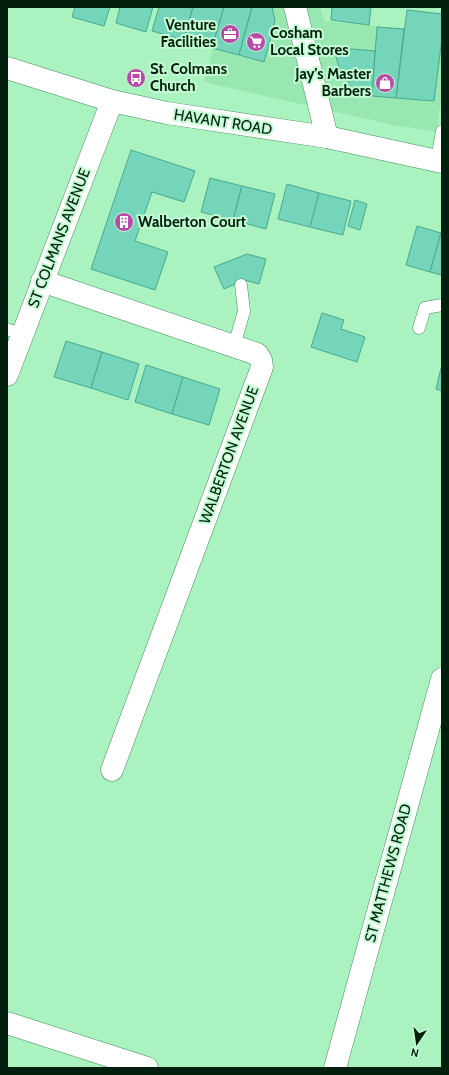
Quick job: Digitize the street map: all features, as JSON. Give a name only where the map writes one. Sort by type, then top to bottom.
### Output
[{"type":"street","points":[[295,7],[328,137]]},
{"type":"street","name":"HAVANT ROAD","points":[[7,68],[112,100],[167,113],[328,137],[439,161]]},
{"type":"street","name":"ST COLMANS AVENUE","points":[[7,375],[14,332],[42,281],[112,100]]},
{"type":"street","name":"WALBERTON AVENUE","points":[[42,281],[257,354],[261,360],[262,367],[112,770]]},
{"type":"street","name":"ST MATTHEWS ROAD","points":[[335,1068],[438,711],[442,679]]},
{"type":"street","points":[[7,1023],[147,1068]]},
{"type":"lane","points":[[439,161],[442,131]]},
{"type":"lane","points":[[234,346],[244,312],[241,285]]},
{"type":"lane","points":[[419,328],[424,308],[442,305]]},
{"type":"shaded area","points":[[224,7],[320,7],[324,21],[404,29],[407,10],[442,14],[442,90],[437,132],[393,125],[204,82]]},
{"type":"building","points":[[75,7],[110,7],[104,26],[72,17]]},
{"type":"building","points":[[120,7],[153,7],[146,32],[116,23]]},
{"type":"building","points":[[159,7],[193,7],[184,40],[152,31]]},
{"type":"building","points":[[193,7],[224,7],[212,48],[184,40]]},
{"type":"building","points":[[224,7],[252,7],[239,55],[212,48]]},
{"type":"building","points":[[252,7],[272,7],[275,21],[264,62],[239,55]]},
{"type":"building","points":[[332,7],[371,7],[369,25],[331,20]]},
{"type":"building","points":[[407,10],[442,14],[442,38],[434,101],[396,98]]},
{"type":"building","points":[[377,27],[404,29],[396,98],[372,96]]},
{"type":"building","points":[[351,49],[375,51],[372,96],[347,94],[349,71],[340,71],[334,50]]},
{"type":"building","name":"Walberton Court","points":[[131,150],[195,171],[184,202],[152,192],[135,241],[168,252],[155,290],[91,269]]},
{"type":"building","points":[[210,178],[242,186],[233,220],[201,212]]},
{"type":"building","points":[[287,184],[319,193],[310,227],[278,219]]},
{"type":"building","points":[[242,186],[275,194],[266,229],[233,220]]},
{"type":"building","points":[[319,193],[351,201],[343,235],[310,227]]},
{"type":"building","points":[[355,200],[367,204],[360,230],[348,226]]},
{"type":"building","points":[[417,226],[441,233],[430,272],[406,265]]},
{"type":"building","points":[[442,233],[442,275],[430,272]]},
{"type":"building","points":[[247,254],[266,259],[259,284],[244,280],[224,289],[214,267]]},
{"type":"building","points":[[322,313],[344,320],[341,329],[365,337],[357,362],[311,347]]},
{"type":"building","points":[[66,341],[102,352],[91,388],[54,377]]},
{"type":"building","points":[[102,352],[139,364],[128,400],[91,388]]},
{"type":"building","points":[[442,364],[442,391],[436,389]]},
{"type":"building","points":[[146,365],[183,377],[172,414],[135,402]]},
{"type":"building","points":[[183,377],[220,389],[209,425],[172,414]]},
{"type":"place","name":"Venture Facilities","points":[[230,34]]},
{"type":"place","name":"Cosham Local Stores","points":[[256,42]]},
{"type":"place","name":"St. Colmans Church","points":[[136,78]]},
{"type":"place","name":"Jay's Master Barbers","points":[[385,83]]},
{"type":"place","name":"Walberton Court","points":[[124,222]]}]
